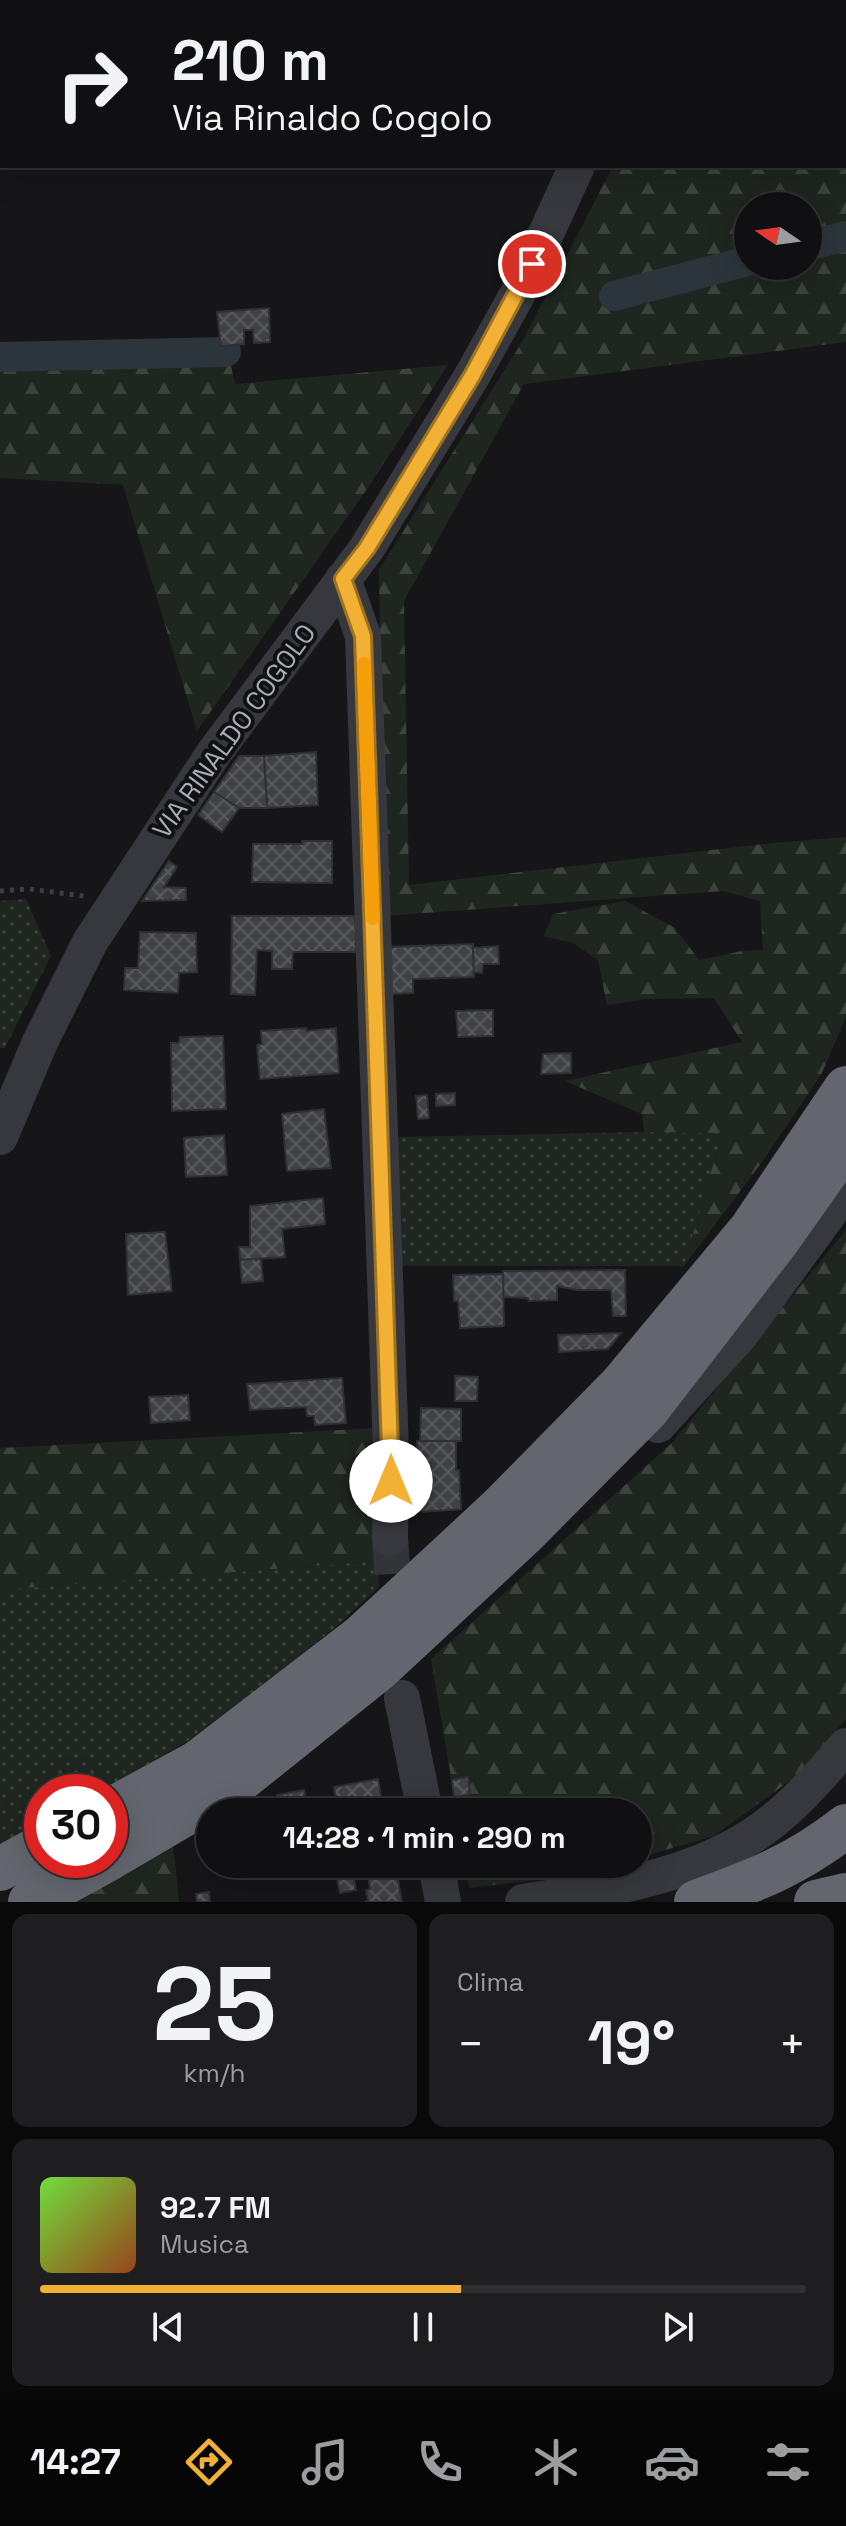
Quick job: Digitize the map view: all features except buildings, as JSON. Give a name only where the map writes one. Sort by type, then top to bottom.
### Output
[{"type":"highway","points":[[128,1800],[198,1762],[350,1646],[500,1508],[620,1386],[751,1229],[846,1088]]},
{"type":"highway","points":[[128,1848],[233,1786],[380,1668],[523,1535],[647,1410],[778,1240],[846,1144]]},
{"type":"highway","points":[[696,1902],[775,1873],[815,1850],[846,1826]]},
{"type":"highway","points":[[0,1869],[24,1856]]},
{"type":"highway","points":[[30,1902],[74,1878]]},
{"type":"highway","points":[[816,1902],[846,1895]]},
{"type":"street","name":"VIA RINALDO COGOLO","points":[[0,1137],[40,1042],[90,942],[214,753],[367,548],[472,376],[521,288],[576,168]]},
{"type":"street","points":[[343,579],[363,636],[391,1453],[390,1538]]},
{"type":"street","points":[[654,1430],[741,1334],[846,1190]]},
{"type":"street","points":[[402,1698],[422,1798]]},
{"type":"street","points":[[523,1902],[600,1890],[707,1859],[748,1839],[774,1819],[813,1784],[846,1746]]},
{"type":"street","points":[[439,1878],[443,1902]]},
{"type":"path","points":[[0,891],[29,889],[116,900]]},
{"type":"green space","points":[[612,168],[846,168],[846,342],[524,384],[404,601],[409,885],[846,837],[846,1017],[821,1075],[762,1162],[684,1266],[722,1133],[644,1132],[642,1114],[565,1081],[742,1042],[714,998],[645,999],[607,1005],[598,960],[573,943],[544,936],[553,914],[625,901],[675,928],[699,960],[763,950],[760,901],[723,891],[384,916],[379,570],[522,342]]},
{"type":"green space","points":[[229,357],[235,384],[448,365],[367,489],[197,731],[123,485],[0,478],[0,367]]},
{"type":"green space","points":[[26,899],[51,956],[5,1048],[0,1048],[0,901]]},
{"type":"green space","points":[[722,1133],[684,1266],[400,1266],[393,1137]]},
{"type":"green space","points":[[846,1230],[846,1719],[799,1774],[714,1836],[652,1854],[652,1798],[455,1798],[431,1659],[673,1442]]},
{"type":"green space","points":[[378,1428],[377,1561],[0,1590],[0,1448]]},
{"type":"green space","points":[[377,1561],[379,1587],[264,1685],[186,1742],[128,1776],[24,1774],[24,1836],[0,1848],[0,1590]]},
{"type":"green space","points":[[173,1844],[179,1902],[70,1902],[113,1878],[128,1878],[128,1869]]},
{"type":"green space","points":[[467,1878],[551,1878],[469,1888]]},
{"type":"waterway","points":[[822,242],[846,236]]},
{"type":"waterway","points":[[614,296],[734,265]]},
{"type":"waterway","points":[[0,357],[226,352]]},
{"type":"tunnel","points":[[390,1538],[396,1624]]},
{"type":"slow traffic","points":[[364,664],[373,918]]},
{"type":"route","points":[[391,1481],[363,636],[343,579],[367,548],[472,376],[532,264]]}]
